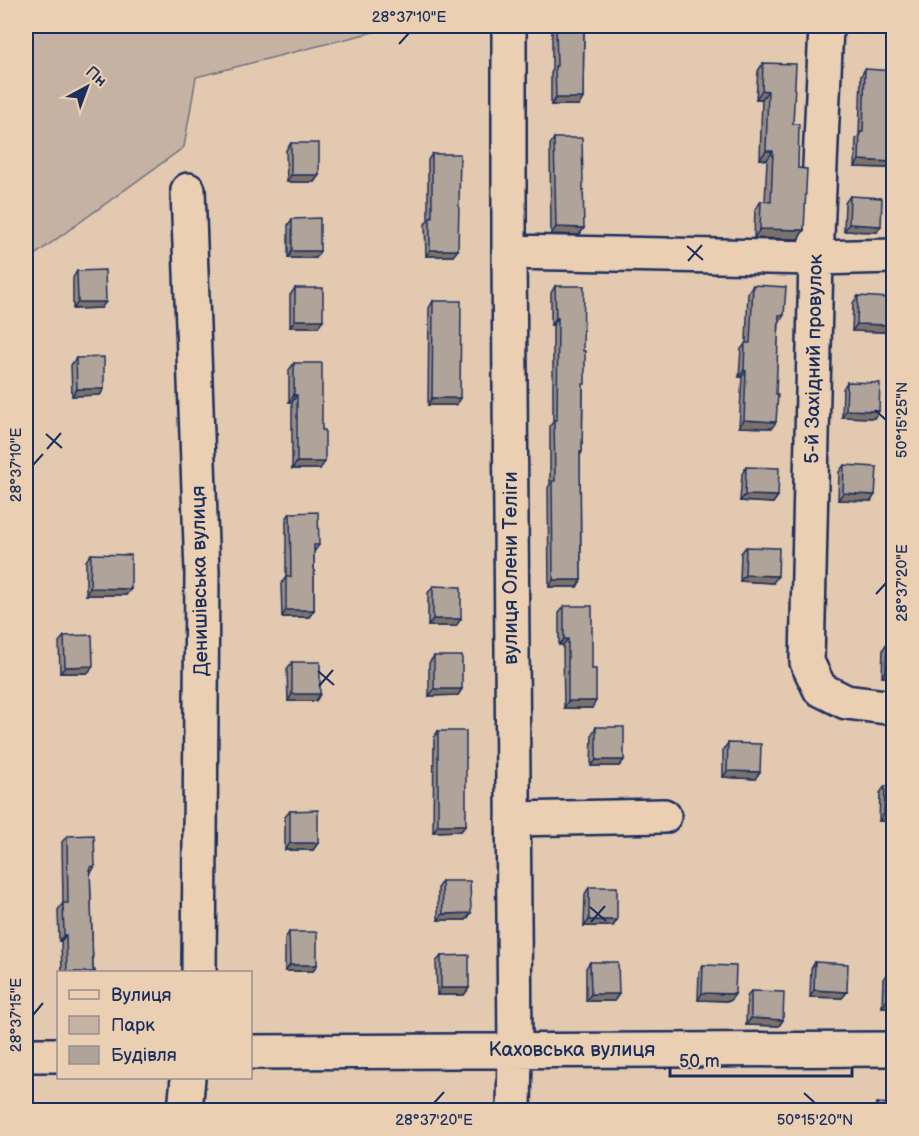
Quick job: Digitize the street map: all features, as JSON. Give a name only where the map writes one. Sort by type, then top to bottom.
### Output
[{"type":"street","name":"вулиця Олени Теліги","points":[[509,26],[514,1110]]},
{"type":"street","name":"5-й Західний провулок","points":[[826,26],[816,258],[807,662],[820,689],[846,702],[894,708]]},
{"type":"street","name":"Денишівська вулиця","points":[[188,190],[202,572],[199,971]]},
{"type":"street","points":[[509,252],[816,258],[894,256]]},
{"type":"street","points":[[513,819],[664,816]]},
{"type":"street","name":"Каховська вулиця","points":[[252,1052],[894,1049]]},
{"type":"street","points":[[26,1055],[57,1055]]},
{"type":"street","points":[[185,1110],[188,1079]]},
{"type":"green space","points":[[26,26],[397,26],[196,77],[184,147],[26,261]]},
{"type":"building","points":[[556,26],[584,26],[583,98],[556,98]]},
{"type":"building","points":[[860,26],[893,26],[893,28]]},
{"type":"building","points":[[763,63],[796,64],[793,124],[799,124],[798,168],[807,169],[804,230],[760,229],[761,201],[771,202],[773,151],[766,151],[768,91],[762,90]]},
{"type":"building","points":[[865,69],[894,71],[892,162],[859,160],[860,132],[863,132]]},
{"type":"building","points":[[554,138],[582,138],[584,228],[556,227]]},
{"type":"building","points":[[291,143],[319,143],[319,175],[291,175]]},
{"type":"building","points":[[432,154],[460,154],[458,250],[430,250]]},
{"type":"building","points":[[850,196],[882,198],[881,226],[849,224]]},
{"type":"building","points":[[320,218],[320,251],[292,251],[292,219]]},
{"type":"building","points":[[105,270],[106,302],[78,302],[77,271]]},
{"type":"building","points":[[753,285],[786,287],[784,315],[779,315],[776,422],[744,420],[745,343],[750,343]]},
{"type":"building","points":[[555,286],[584,286],[585,384],[583,384],[582,452],[580,452],[581,580],[553,580],[552,481],[555,481],[554,420],[557,420],[558,318],[556,318]]},
{"type":"building","points":[[295,288],[323,288],[323,320],[295,320]]},
{"type":"building","points":[[858,296],[890,298],[889,325],[857,324]]},
{"type":"building","points":[[433,301],[461,301],[460,398],[432,398]]},
{"type":"building","points":[[104,357],[104,389],[77,389],[76,358]]},
{"type":"building","points":[[294,363],[322,363],[322,430],[325,430],[325,462],[297,462],[297,395],[294,395]]},
{"type":"building","points":[[847,382],[880,383],[879,411],[846,410]]},
{"type":"building","points":[[844,465],[877,467],[875,495],[843,493]]},
{"type":"building","points":[[746,467],[779,468],[778,496],[745,495]]},
{"type":"building","points":[[318,512],[319,545],[314,545],[314,610],[286,610],[286,577],[291,577],[290,513]]},
{"type":"building","points":[[746,547],[779,548],[778,576],[745,575]]},
{"type":"building","points":[[91,554],[131,555],[131,589],[90,588]]},
{"type":"building","points":[[433,586],[461,587],[461,619],[433,619]]},
{"type":"building","points":[[564,606],[592,606],[592,669],[596,669],[596,701],[568,701],[568,639],[564,639]]},
{"type":"building","points":[[92,635],[93,666],[65,667],[64,636]]},
{"type":"building","points":[[887,643],[894,643],[894,671],[886,670]]},
{"type":"building","points":[[434,656],[462,656],[462,689],[434,689]]},
{"type":"building","points":[[292,662],[320,662],[320,694],[292,694]]},
{"type":"building","points":[[596,727],[624,727],[624,760],[596,760]]},
{"type":"building","points":[[438,731],[466,731],[466,825],[438,825]]},
{"type":"building","points":[[728,743],[761,744],[760,772],[727,771]]},
{"type":"building","points":[[885,786],[894,786],[894,814],[884,814]]},
{"type":"building","points":[[318,810],[318,843],[290,843],[290,811]]},
{"type":"building","points":[[94,835],[95,866],[90,867],[93,970],[95,971],[67,971],[63,903],[68,903],[67,836]]},
{"type":"building","points":[[442,881],[470,881],[471,913],[443,914]]},
{"type":"building","points":[[589,887],[617,887],[617,920],[589,920]]},
{"type":"building","points":[[289,932],[317,932],[317,965],[290,965]]},
{"type":"building","points":[[469,955],[469,988],[441,988],[441,956]]},
{"type":"building","points":[[590,962],[618,962],[619,994],[591,994]]},
{"type":"building","points":[[815,962],[848,964],[847,992],[814,990]]},
{"type":"building","points":[[703,965],[736,966],[735,994],[702,993]]},
{"type":"building","points":[[888,972],[894,973],[894,1001],[887,1000]]},
{"type":"building","points":[[751,991],[784,992],[783,1020],[751,1018]]},
{"type":"building","points":[[877,1103],[894,1104],[894,1110],[877,1110]]}]
